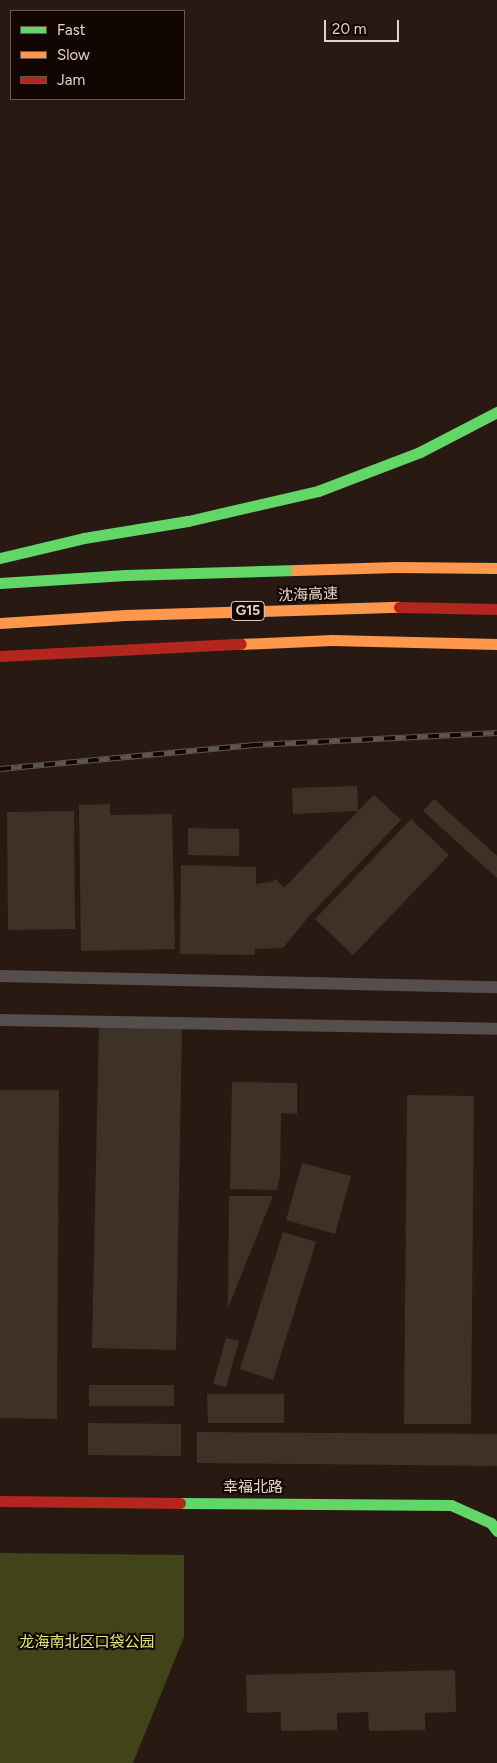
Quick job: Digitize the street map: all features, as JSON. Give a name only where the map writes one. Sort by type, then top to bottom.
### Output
[{"type":"main road","points":[[0,558],[84,538],[188,521],[318,491],[420,452],[497,412]]},
{"type":"main road","name":"沈海高速","points":[[0,583],[126,575],[396,567],[497,568]]},
{"type":"main road","name":"沈海高速","points":[[0,623],[125,615],[360,608],[497,609]]},
{"type":"main road","points":[[0,656],[332,640],[497,644]]},
{"type":"main road","name":"幸福北路","points":[[0,1501],[451,1505],[491,1523],[497,1531]]},
{"type":"lane","points":[[0,976],[497,988]]},
{"type":"lane","points":[[0,1020],[497,1029]]},
{"type":"green space","name":"龙海南北区口袋公园","points":[[0,1553],[184,1555],[184,1637],[133,1763],[0,1763]]},
{"type":"building","points":[[357,786],[358,811],[293,814],[292,788]]},
{"type":"building","points":[[374,795],[401,820],[309,916],[283,948],[255,949],[255,955],[180,954],[181,865],[256,867],[256,884],[271,882],[276,879],[284,888]]},
{"type":"building","points":[[434,799],[497,856],[497,878],[423,811]]},
{"type":"building","points":[[110,804],[110,815],[172,814],[175,949],[81,951],[79,805]]},
{"type":"building","points":[[74,811],[75,929],[8,930],[7,812]]},
{"type":"building","points":[[411,819],[449,855],[353,955],[315,919]]},
{"type":"building","points":[[188,828],[239,829],[239,856],[188,855]]},
{"type":"building","points":[[99,1025],[182,1026],[176,1350],[92,1348]]},
{"type":"building","points":[[232,1082],[297,1083],[297,1114],[281,1113],[280,1176],[277,1190],[230,1189]]},
{"type":"building","points":[[0,1090],[59,1090],[57,1419],[0,1418]]},
{"type":"building","points":[[407,1095],[474,1096],[471,1424],[404,1424]]},
{"type":"building","points":[[302,1163],[351,1176],[335,1234],[286,1220]]},
{"type":"building","points":[[229,1196],[273,1196],[228,1308]]},
{"type":"building","points":[[283,1232],[316,1242],[273,1380],[240,1369]]},
{"type":"building","points":[[226,1338],[239,1341],[226,1387],[213,1384]]},
{"type":"building","points":[[89,1385],[174,1385],[174,1406],[89,1406]]},
{"type":"building","points":[[207,1394],[284,1394],[284,1423],[208,1423]]},
{"type":"building","points":[[88,1423],[181,1424],[181,1456],[88,1455]]},
{"type":"building","points":[[197,1432],[497,1434],[497,1466],[197,1463]]},
{"type":"building","points":[[455,1670],[456,1712],[425,1713],[425,1730],[369,1731],[368,1712],[337,1713],[337,1730],[281,1731],[281,1712],[247,1713],[246,1675]]},
{"type":"railway","points":[[0,769],[252,745],[497,733]]},
{"type":"traffic: fast","points":[[0,558],[84,538],[188,521],[318,491],[420,452],[497,412]]},
{"type":"traffic: fast","points":[[0,583],[126,575],[296,570]]},
{"type":"traffic: fast","points":[[180,1503],[451,1505],[491,1523],[497,1531]]},
{"type":"traffic: slow","points":[[296,570],[396,567],[497,568]]},
{"type":"traffic: slow","points":[[0,623],[125,615],[399,607]]},
{"type":"traffic: slow","points":[[241,644],[332,640],[497,644]]},
{"type":"traffic: jam","points":[[399,607],[497,609]]},
{"type":"traffic: jam","points":[[0,656],[241,644]]},
{"type":"traffic: jam","points":[[0,1501],[180,1503]]}]
